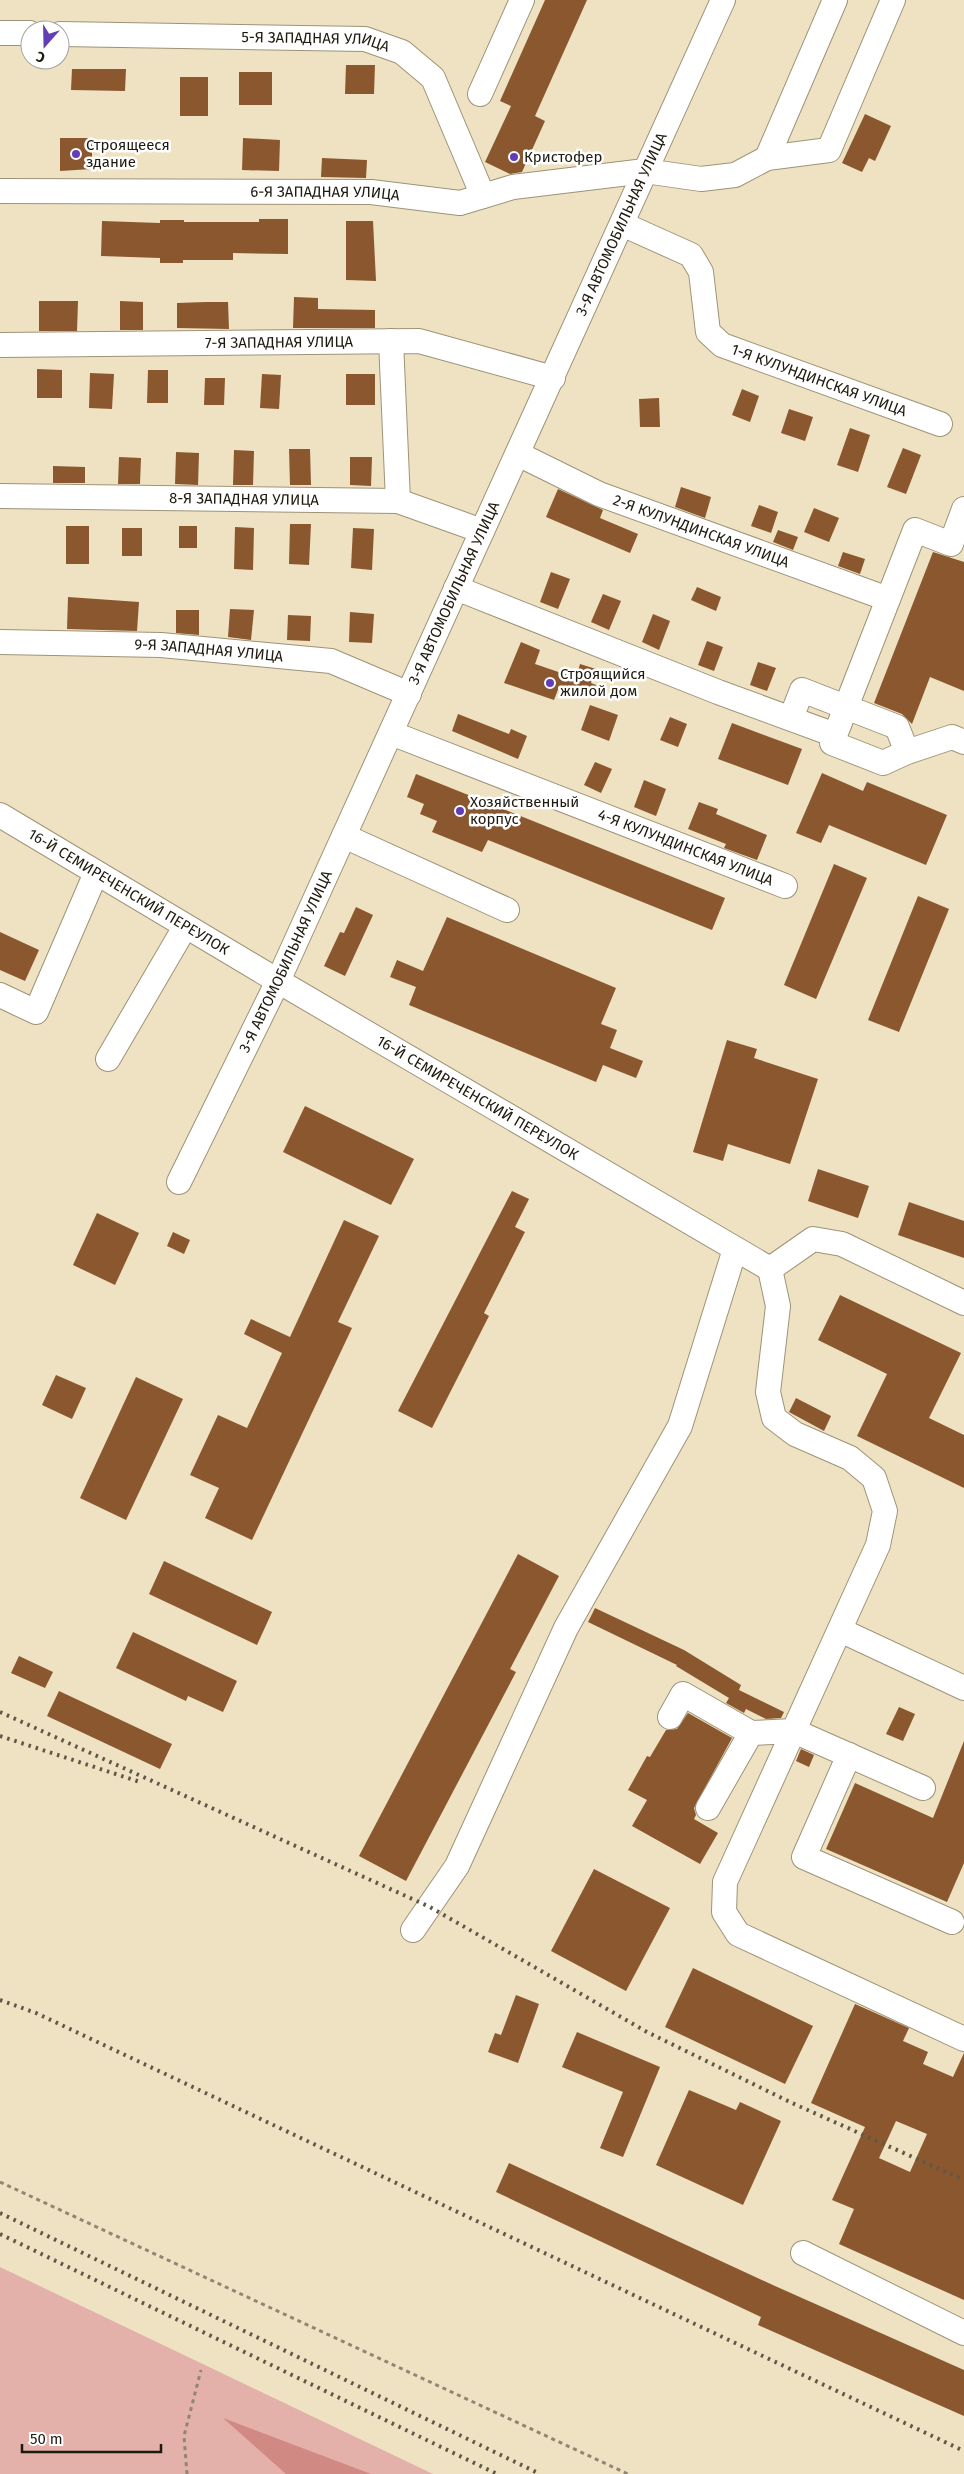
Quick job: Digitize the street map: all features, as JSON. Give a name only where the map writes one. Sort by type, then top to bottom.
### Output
[{"type":"street","points":[[480,94],[522,0]]},
{"type":"street","name":"3-Я АВТОМОБИЛЬНАЯ УЛИЦА","points":[[178,1182],[278,981],[723,0]]},
{"type":"street","points":[[767,158],[835,0]]},
{"type":"street","points":[[767,158],[829,150],[893,0]]},
{"type":"street","points":[[0,32],[20,33]]},
{"type":"street","name":"5-Я ЗАПАДНАЯ УЛИЦА","points":[[70,34],[365,39],[402,52],[433,78],[483,196]]},
{"type":"street","name":"6-Я ЗАПАДНАЯ УЛИЦА","points":[[0,191],[371,192],[460,203],[513,188],[645,171],[701,179],[735,175],[767,158]]},
{"type":"street","name":"1-Я КУЛУНДИНСКАЯ УЛИЦА","points":[[622,224],[691,255],[702,272],[708,332],[722,345],[940,424]]},
{"type":"street","points":[[391,341],[398,501]]},
{"type":"street","name":"7-Я ЗАПАДНАЯ УЛИЦА","points":[[0,345],[419,341],[553,378]]},
{"type":"street","name":"2-Я КУЛУНДИНСКАЯ УЛИЦА","points":[[518,454],[599,494],[888,599]]},
{"type":"street","name":"8-Я ЗАПАДНАЯ УЛИЦА","points":[[0,496],[398,501],[482,531]]},
{"type":"street","points":[[964,510],[951,544],[915,530],[832,744],[883,763],[907,752],[952,737],[964,742]]},
{"type":"street","points":[[456,588],[718,692],[835,735]]},
{"type":"street","name":"9-Я ЗАПАДНАЯ УЛИЦА","points":[[0,642],[161,645],[332,661],[409,694]]},
{"type":"street","points":[[791,718],[802,690],[897,727],[907,752]]},
{"type":"street","name":"4-Я КУЛУНДИНСКАЯ УЛИЦА","points":[[391,733],[785,886]]},
{"type":"street","name":"16-Й СЕМИРЕЧЕНСКИЙ ПЕРЕУЛОК","points":[[0,815],[185,927],[770,1269]]},
{"type":"street","points":[[344,836],[507,910]]},
{"type":"street","points":[[0,995],[36,1012],[96,873]]},
{"type":"street","points":[[108,1060],[185,927]]},
{"type":"street","points":[[964,1303],[842,1244],[813,1240],[770,1269],[778,1306],[768,1392],[774,1418],[795,1434],[850,1458],[874,1478],[885,1511],[878,1545],[725,1882],[724,1912],[738,1934],[964,2039]]},
{"type":"street","points":[[413,1930],[456,1866],[566,1628],[680,1426],[735,1249]]},
{"type":"street","points":[[840,1630],[964,1688]]},
{"type":"street","points":[[670,1717],[683,1694],[751,1733],[794,1731],[923,1788]]},
{"type":"street","points":[[708,1808],[751,1733]]},
{"type":"street","points":[[849,1756],[804,1857],[952,1922]]},
{"type":"street","points":[[803,2253],[964,2334]]},
{"type":"path","points":[[0,2182],[628,2474]]},
{"type":"path","points":[[187,2474],[184,2436],[201,2370]]},
{"type":"shaded area","points":[[0,2267],[433,2474],[0,2474]]},
{"type":"shaded area","points":[[223,2418],[371,2474],[286,2474]]},
{"type":"building","points":[[545,0],[587,0],[535,116],[545,121],[522,172],[510,174],[485,162],[511,106],[500,101]]},
{"type":"building","points":[[346,65],[375,65],[374,94],[345,94]]},
{"type":"building","points":[[72,69],[126,69],[125,91],[71,90]]},
{"type":"building","points":[[239,72],[272,72],[272,105],[239,105]]},
{"type":"building","points":[[180,77],[208,77],[208,116],[180,116]]},
{"type":"building","points":[[865,114],[891,126],[875,161],[869,158],[862,172],[842,163]]},
{"type":"building","name":"Строящееся здание","points":[[60,138],[92,138],[92,169],[60,171]]},
{"type":"building","points":[[243,138],[280,140],[279,171],[242,170]]},
{"type":"building","points":[[322,158],[367,160],[366,178],[321,177]]},
{"type":"building","points":[[259,219],[288,219],[288,254],[233,253],[233,260],[183,260],[183,263],[160,263],[160,258],[101,256],[102,221],[160,223],[160,220],[184,220],[184,222],[259,222]]},
{"type":"building","points":[[346,221],[373,221],[376,281],[346,280]]},
{"type":"building","points":[[294,297],[318,298],[318,309],[375,310],[375,328],[293,328]]},
{"type":"building","points":[[39,301],[78,301],[77,331],[39,331]]},
{"type":"building","points":[[120,301],[143,302],[143,330],[120,330]]},
{"type":"building","points":[[228,302],[229,329],[177,328],[177,303]]},
{"type":"building","points":[[37,369],[62,370],[62,398],[37,398]]},
{"type":"building","points":[[148,370],[168,370],[168,403],[147,403]]},
{"type":"building","points":[[90,373],[114,374],[112,409],[89,408]]},
{"type":"building","points":[[262,374],[281,375],[279,409],[260,408]]},
{"type":"building","points":[[346,374],[375,374],[375,405],[346,405]]},
{"type":"building","points":[[205,378],[225,378],[224,405],[204,405]]},
{"type":"building","points":[[742,389],[759,396],[750,422],[732,415]]},
{"type":"building","points":[[659,398],[660,427],[640,427],[639,399]]},
{"type":"building","points":[[789,409],[813,417],[805,441],[781,433]]},
{"type":"building","points":[[850,428],[870,435],[858,472],[837,465]]},
{"type":"building","points":[[903,448],[921,455],[906,494],[887,487]]},
{"type":"building","points":[[289,449],[310,449],[311,485],[290,485]]},
{"type":"building","points":[[234,450],[254,451],[253,485],[233,485]]},
{"type":"building","points":[[176,452],[199,453],[198,485],[175,484]]},
{"type":"building","points":[[119,457],[141,458],[140,484],[118,484]]},
{"type":"building","points":[[350,457],[372,457],[371,486],[350,485]]},
{"type":"building","points":[[53,466],[85,467],[85,483],[53,483]]},
{"type":"building","points":[[681,487],[711,497],[705,518],[675,507]]},
{"type":"building","points":[[558,489],[603,510],[600,518],[638,534],[630,553],[546,517]]},
{"type":"building","points":[[759,505],[778,512],[771,533],[751,526]]},
{"type":"building","points":[[814,508],[839,518],[829,542],[804,532]]},
{"type":"building","points":[[290,524],[311,524],[309,565],[289,564]]},
{"type":"building","points":[[66,526],[89,526],[89,564],[66,564]]},
{"type":"building","points":[[179,526],[197,526],[197,548],[179,548]]},
{"type":"building","points":[[235,527],[254,528],[253,570],[234,569]]},
{"type":"building","points":[[122,528],[142,528],[142,556],[122,556]]},
{"type":"building","points":[[353,528],[374,529],[372,570],[351,568]]},
{"type":"building","points":[[778,530],[798,537],[793,550],[773,542]]},
{"type":"building","points":[[843,552],[865,559],[860,574],[838,566]]},
{"type":"building","points":[[933,552],[964,562],[964,691],[930,677],[912,724],[902,714],[874,703]]},
{"type":"building","points":[[551,572],[570,579],[558,609],[540,602]]},
{"type":"building","points":[[697,587],[721,597],[716,611],[691,600]]},
{"type":"building","points":[[603,594],[621,601],[609,630],[591,622]]},
{"type":"building","points":[[68,597],[139,602],[137,631],[67,629]]},
{"type":"building","points":[[230,609],[254,610],[251,640],[228,637]]},
{"type":"building","points":[[176,610],[199,610],[199,635],[176,633]]},
{"type":"building","points":[[350,612],[374,614],[372,643],[349,642]]},
{"type":"building","points":[[653,614],[670,621],[659,650],[642,642]]},
{"type":"building","points":[[288,615],[311,616],[310,641],[287,640]]},
{"type":"building","points":[[707,641],[723,647],[714,671],[698,665]]},
{"type":"building","points":[[521,642],[540,650],[535,664],[576,678],[580,664],[596,669],[591,683],[596,685],[592,696],[559,687],[554,700],[504,683]]},
{"type":"building","points":[[758,662],[776,668],[767,691],[750,685]]},
{"type":"building","points":[[590,705],[618,715],[609,741],[581,730]]},
{"type":"building","points":[[458,714],[509,734],[511,729],[527,736],[518,759],[452,731]]},
{"type":"building","points":[[670,717],[687,724],[678,747],[660,740]]},
{"type":"building","points":[[732,723],[802,749],[788,785],[718,759]]},
{"type":"building","points":[[595,762],[612,769],[601,793],[584,785]]},
{"type":"building","points":[[822,773],[863,791],[867,782],[947,815],[926,865],[829,825],[821,843],[796,833]]},
{"type":"building","points":[[416,774],[725,898],[712,930],[488,840],[482,852],[432,832],[437,821],[420,814],[424,804],[407,797]]},
{"type":"building","points":[[644,780],[666,789],[656,816],[634,807]]},
{"type":"building","points":[[699,802],[718,809],[716,814],[767,835],[757,860],[724,848],[726,844],[688,829]]},
{"type":"building","points":[[834,864],[867,878],[816,999],[784,985]]},
{"type":"building","points":[[918,896],[949,909],[899,1032],[868,1020]]},
{"type":"building","points":[[356,907],[373,915],[345,976],[324,966],[340,932],[344,933]]},
{"type":"building","points":[[447,917],[616,988],[601,1024],[617,1030],[610,1048],[643,1061],[636,1078],[603,1065],[596,1082],[409,1005],[416,987],[390,977],[397,960],[423,971]]},
{"type":"building","points":[[0,932],[39,950],[25,981],[0,970]]},
{"type":"building","points":[[727,1040],[757,1049],[754,1058],[818,1079],[790,1164],[728,1144],[723,1161],[693,1152]]},
{"type":"building","points":[[305,1106],[414,1159],[391,1205],[283,1152]]},
{"type":"building","points":[[818,1169],[869,1186],[858,1218],[808,1201]]},
{"type":"building","points":[[512,1191],[529,1199],[515,1227],[525,1232],[484,1313],[489,1316],[432,1428],[398,1411]]},
{"type":"building","points":[[909,1202],[964,1221],[964,1258],[898,1235]]},
{"type":"building","points":[[97,1213],[139,1233],[115,1285],[73,1265]]},
{"type":"building","points":[[344,1220],[379,1236],[338,1322],[352,1328],[252,1540],[205,1518],[219,1488],[190,1475],[218,1415],[247,1428],[282,1353],[244,1334],[251,1319],[290,1337]]},
{"type":"building","points":[[173,1232],[190,1240],[184,1254],[167,1246]]},
{"type":"building","points":[[840,1295],[961,1353],[929,1418],[964,1435],[964,1488],[857,1436],[887,1374],[818,1340]]},
{"type":"building","points":[[56,1375],[86,1388],[72,1419],[42,1405]]},
{"type":"building","points":[[136,1377],[183,1399],[126,1520],[80,1498]]},
{"type":"building","points":[[796,1398],[831,1416],[824,1431],[789,1412]]},
{"type":"building","points":[[518,1554],[559,1576],[510,1669],[516,1672],[406,1881],[359,1856]]},
{"type":"building","points":[[164,1561],[272,1612],[257,1645],[149,1594]]},
{"type":"building","points":[[595,1608],[684,1650],[741,1685],[739,1690],[784,1712],[781,1718],[766,1719],[746,1709],[744,1713],[726,1703],[729,1698],[677,1665],[588,1622]]},
{"type":"building","points":[[133,1632],[237,1681],[223,1712],[188,1696],[186,1701],[116,1668]]},
{"type":"building","points":[[19,1656],[53,1672],[45,1688],[11,1673]]},
{"type":"building","points":[[59,1691],[172,1744],[160,1769],[47,1716]]},
{"type":"building","points":[[899,1707],[915,1714],[903,1741],[886,1734]]},
{"type":"building","points":[[688,1713],[732,1738],[694,1808],[696,1815],[694,1819],[718,1833],[700,1864],[632,1826],[647,1800],[628,1790],[647,1756],[650,1757],[666,1730],[677,1729]]},
{"type":"building","points":[[964,1741],[964,1863],[947,1902],[826,1849],[855,1783],[933,1818]]},
{"type":"building","points":[[801,1749],[814,1755],[809,1767],[796,1761]]},
{"type":"building","points":[[594,1869],[670,1908],[626,1991],[551,1951]]},
{"type":"building","points":[[693,1968],[813,2026],[785,2084],[665,2027]]},
{"type":"building","points":[[516,1995],[539,2004],[518,2063],[488,2052],[495,2033],[501,2035]]},
{"type":"building","points":[[855,2004],[909,2028],[903,2041],[928,2052],[923,2064],[953,2077],[964,2053],[964,2300],[839,2244],[854,2209],[832,2200],[865,2127],[811,2103]],"holes":[[[896,2121],[927,2134],[910,2172],[879,2158]]]},
{"type":"building","points":[[577,2032],[660,2067],[623,2157],[600,2148],[623,2092],[562,2067]]},
{"type":"building","points":[[689,2090],[736,2110],[740,2102],[781,2121],[743,2205],[656,2165]]},
{"type":"building","points":[[509,2163],[775,2286],[964,2370],[964,2416],[758,2325],[761,2317],[496,2192]]},
{"type":"railway","points":[[0,1712],[430,1907],[647,2032],[792,2103],[964,2180]]},
{"type":"railway","points":[[0,1736],[140,1782]]},
{"type":"railway","points":[[0,2000],[36,2013],[964,2451]]},
{"type":"railway","points":[[0,2213],[540,2474]]},
{"type":"railway","points":[[0,2234],[497,2474]]},
{"type":"place","name":"Строящееся здание","points":[[76,154]]},
{"type":"place","name":"Кристофер","points":[[514,157]]},
{"type":"place","name":"Строящийся жилой дом","points":[[550,683]]},
{"type":"place","name":"Хозяйственный корпус","points":[[460,811]]}]
